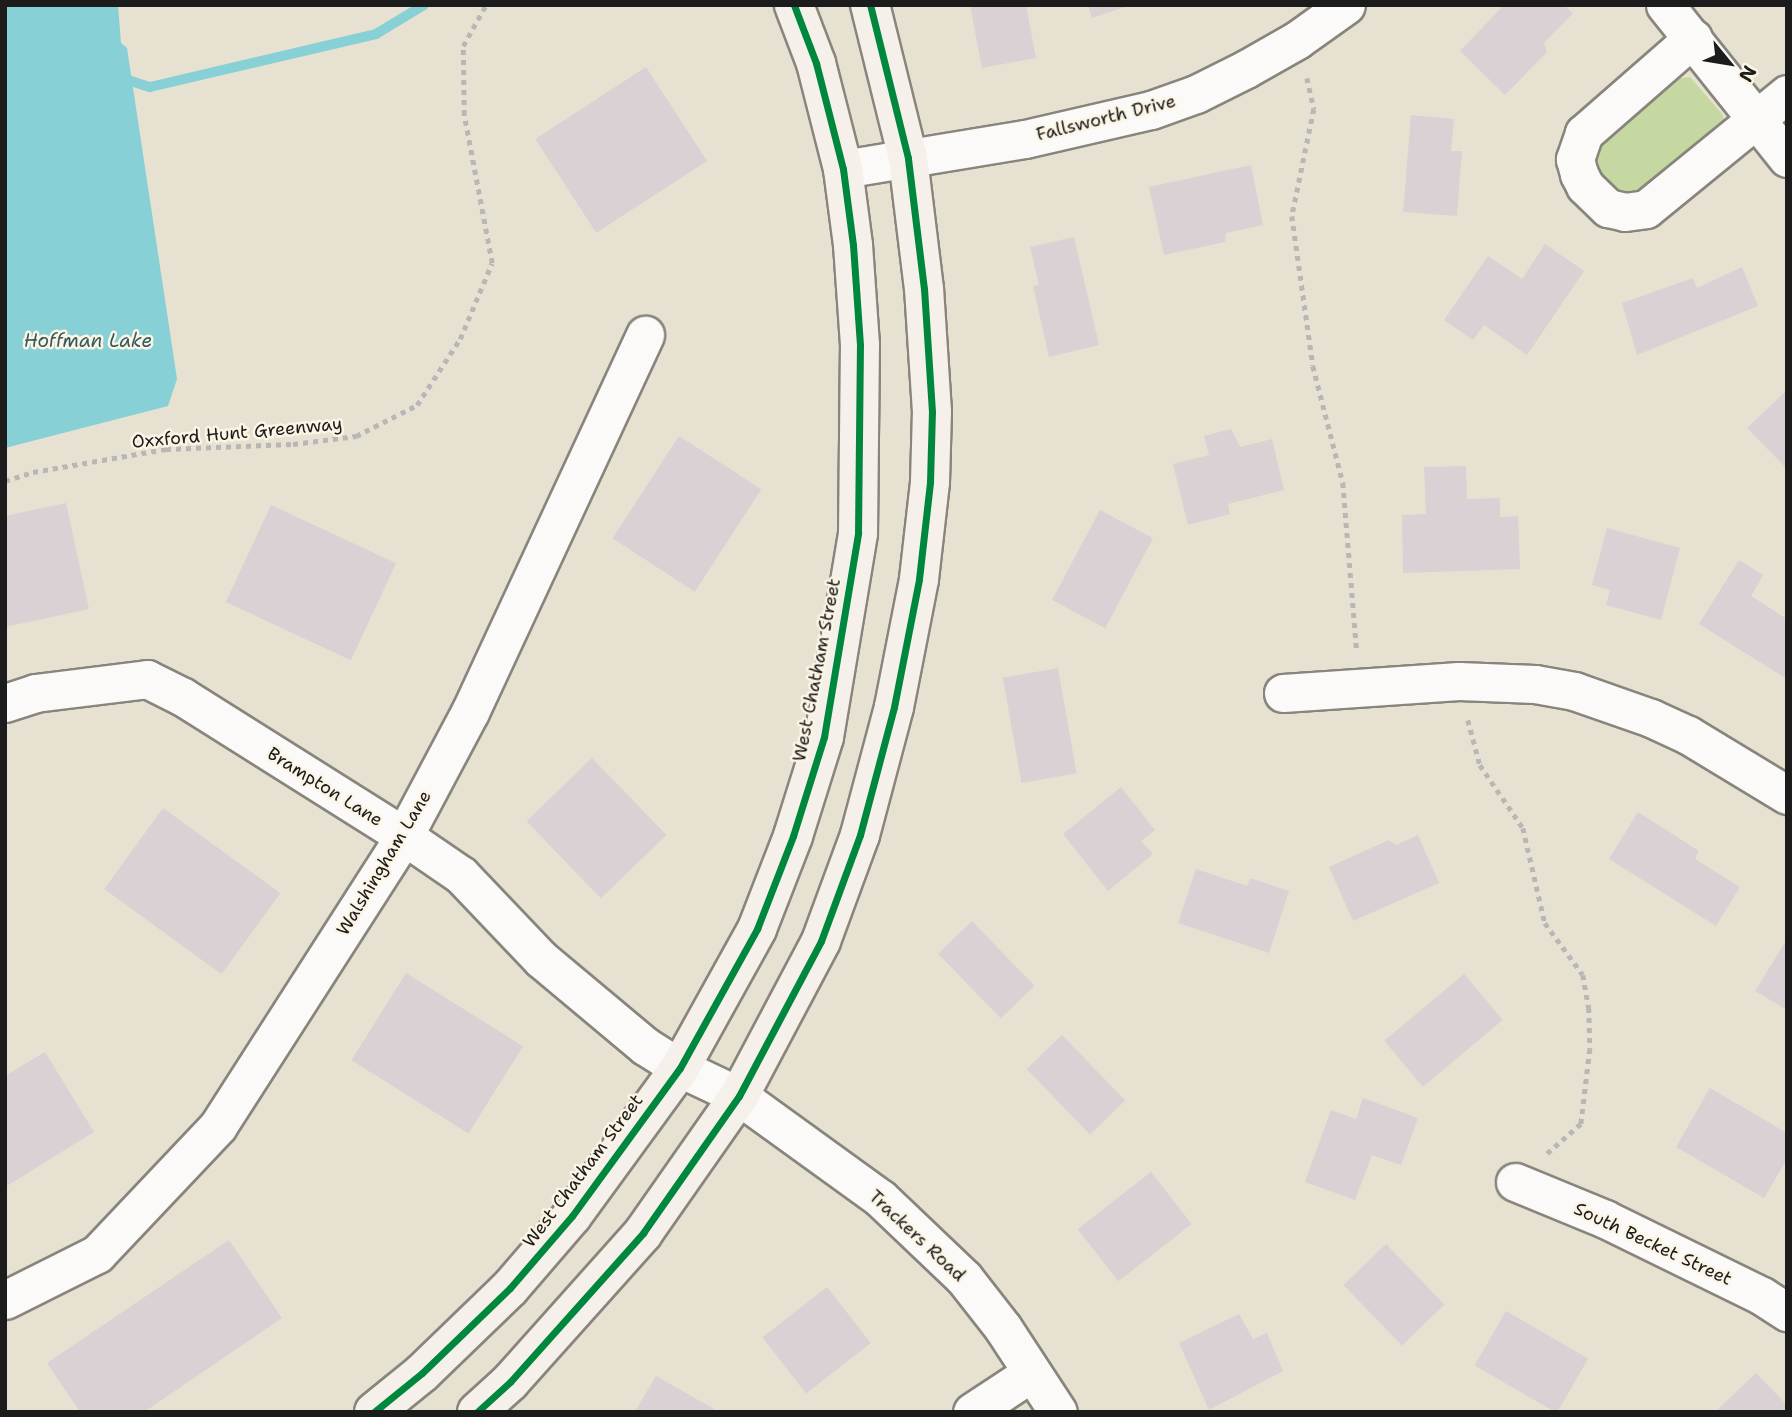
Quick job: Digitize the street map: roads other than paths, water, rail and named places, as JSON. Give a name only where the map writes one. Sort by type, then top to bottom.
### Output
[{"type":"street","name":"West Chatham Street","points":[[374,1412],[422,1373],[510,1288],[572,1216],[680,1068],[757,929],[793,836],[824,737],[858,533],[860,345],[844,169],[816,62],[794,5]]},
{"type":"street","points":[[477,1412],[510,1382],[643,1233],[740,1096],[821,941],[860,835],[894,707],[919,579],[930,482],[932,412],[924,289],[908,158],[870,5]]},
{"type":"street","name":"Fallsworth Drive","points":[[844,169],[1025,139],[1151,110],[1196,94],[1245,69],[1297,40],[1346,5]]},
{"type":"street","points":[[1665,5],[1787,158]]},
{"type":"street","points":[[1693,38],[1584,133],[1576,159],[1584,186],[1608,208],[1625,212],[1646,209],[1787,94]]},
{"type":"street","name":"Walshingham Lane","points":[[5,1300],[97,1254],[218,1126],[404,836],[470,712],[645,335]]},
{"type":"street","name":"Brampton Lane","points":[[5,702],[35,693],[147,679],[184,697],[461,875],[541,959],[645,1046],[680,1068],[740,1096]]},
{"type":"street","points":[[1283,692],[1360,685],[1459,681],[1535,684],[1574,691],[1616,704],[1688,735],[1787,795]]},
{"type":"street","name":"Trackers Road","points":[[740,1096],[880,1198],[923,1237],[964,1278],[1003,1328],[1058,1412]]},
{"type":"street","name":"South Becket Street","points":[[1515,1182],[1605,1219],[1762,1296],[1787,1311]]},
{"type":"street","points":[[972,1412],[1031,1373]]},
{"type":"water","name":"Hoffman Lake","points":[[5,5],[118,5],[121,43],[127,48],[177,379],[168,406],[5,448]]},
{"type":"waterway","points":[[120,86],[131,81],[150,87],[376,34],[424,5]]}]
